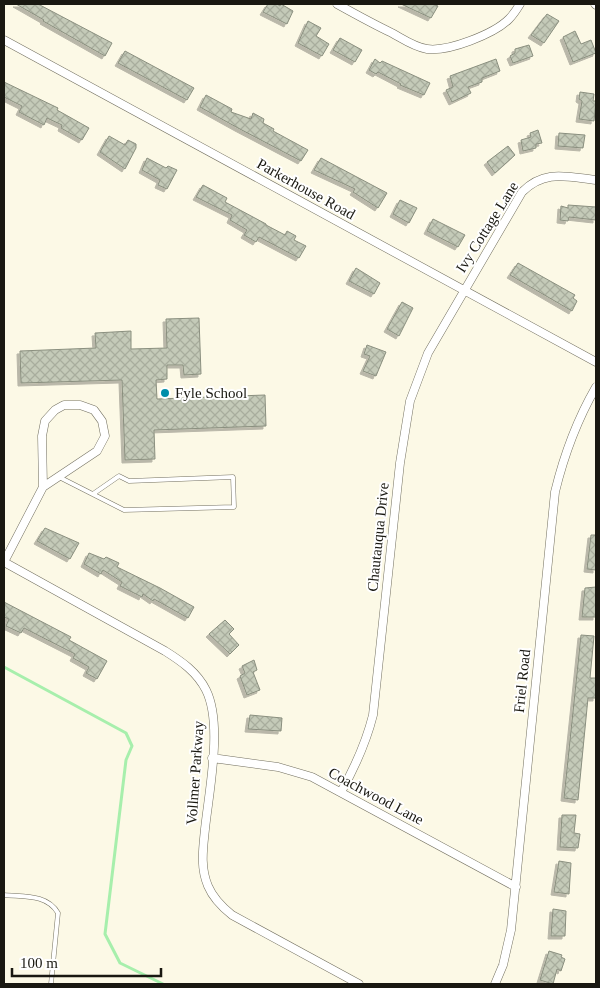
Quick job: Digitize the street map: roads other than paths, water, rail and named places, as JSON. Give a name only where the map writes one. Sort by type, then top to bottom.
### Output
[{"type":"street","points":[[337,4],[407,41],[427,49],[432,49],[451,46],[496,28],[508,19],[520,4]]},
{"type":"street","name":"Parkerhouse Road","points":[[4,40],[596,362]]},
{"type":"street","name":"Ivy Cottage Lane","points":[[464,291],[517,200],[530,185],[553,175],[596,180]]},
{"type":"street","name":"Chautauqua Drive","points":[[341,792],[364,746],[373,715],[400,463],[410,401],[428,353],[464,291]]},
{"type":"street","name":"Friel Road","points":[[495,984],[509,946],[555,492],[566,450],[581,415],[596,387]]},
{"type":"street","points":[[4,562],[43,487],[42,436],[45,421],[55,410],[64,405],[80,405],[94,410],[102,421],[105,436],[97,451],[43,487]]},
{"type":"street","name":"Vollmer Parkway","points":[[4,562],[165,651],[188,667],[198,677],[206,689],[214,717],[202,858],[206,879],[213,896],[232,915],[360,984]]},
{"type":"street","name":"Coachwood Lane","points":[[212,758],[278,767],[312,777],[516,887]]},
{"type":"lane","points":[[59,477],[124,510],[234,507],[233,477],[129,481],[119,476],[93,494]]},
{"type":"lane","points":[[4,895],[46,900],[53,904],[58,913],[51,984]]},
{"type":"waterway","points":[[4,667],[126,733],[132,746],[126,760],[105,934],[120,963],[163,984]]},
{"type":"place","name":"Fyle School","points":[[165,393]]}]
